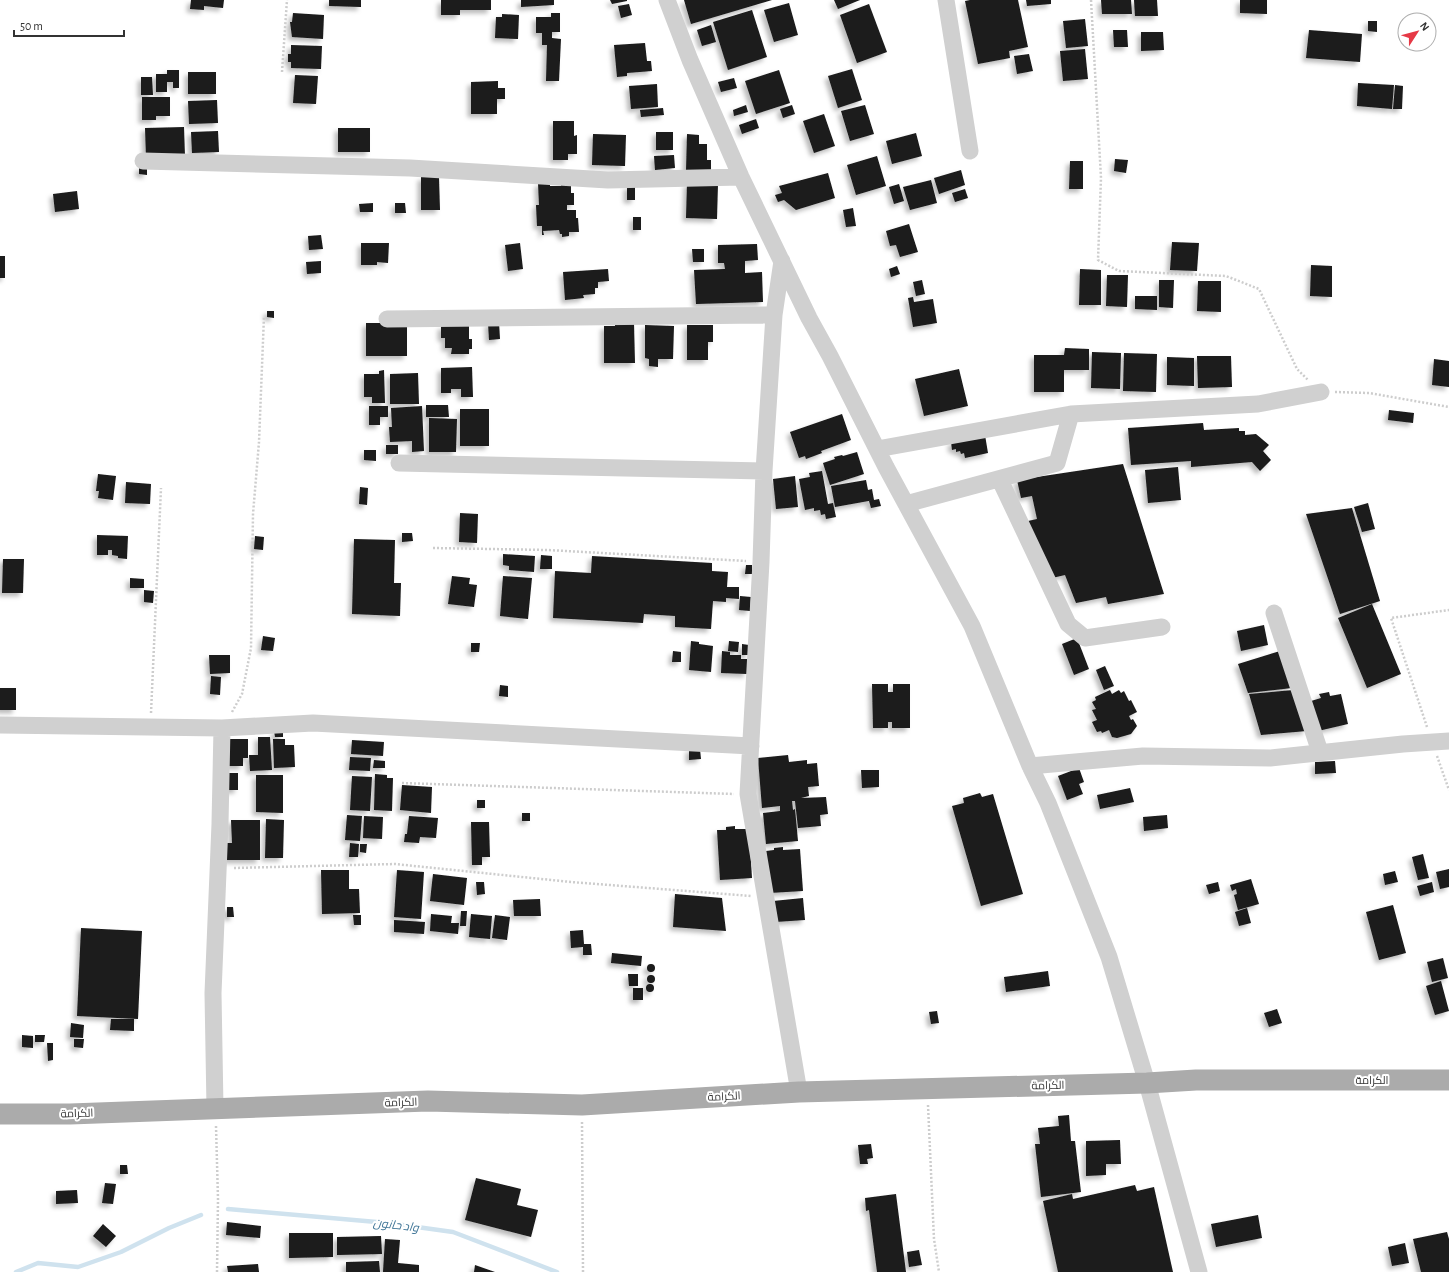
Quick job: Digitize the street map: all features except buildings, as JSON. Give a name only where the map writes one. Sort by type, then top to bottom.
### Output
[{"type":"main road","name":"الكرامة","points":[[0,1114],[70,1114],[428,1101],[582,1105],[799,1092],[1147,1083],[1196,1080],[1449,1080]]},
{"type":"street","points":[[668,0],[690,60],[741,177],[809,318],[906,504],[972,626],[1030,766],[1048,803],[1109,957],[1147,1083],[1199,1272]]},
{"type":"street","points":[[946,0],[970,151]]},
{"type":"street","points":[[143,161],[410,168],[608,180],[741,177]]},
{"type":"street","points":[[782,261],[774,315],[764,471],[761,562],[748,794],[799,1092]]},
{"type":"street","points":[[387,319],[774,315]]},
{"type":"street","points":[[877,449],[1070,414],[1258,404],[1321,392]]},
{"type":"street","points":[[906,504],[1000,480],[1057,463],[1070,414]]},
{"type":"street","points":[[399,463],[764,471]]},
{"type":"street","points":[[1000,480],[1068,624],[1085,638],[1162,627]]},
{"type":"street","points":[[1274,612],[1320,752]]},
{"type":"street","points":[[0,725],[222,728],[313,723],[751,746]]},
{"type":"street","points":[[215,1108],[213,993],[219,868],[222,728]]},
{"type":"street","points":[[1030,766],[1142,756],[1270,758],[1403,744],[1449,741]]},
{"type":"path","points":[[282,72],[287,0]]},
{"type":"path","points":[[1091,0],[1101,178],[1098,260],[1119,271],[1226,276],[1259,289],[1297,369],[1321,392],[1369,393],[1449,407]]},
{"type":"path","points":[[222,728],[242,694],[251,648],[252,514],[259,442],[264,316]]},
{"type":"path","points":[[150,727],[161,488]]},
{"type":"path","points":[[432,548],[548,550],[761,562]]},
{"type":"path","points":[[1449,610],[1391,618],[1449,790]]},
{"type":"path","points":[[402,783],[748,794]]},
{"type":"path","points":[[219,868],[395,864],[571,882],[766,897]]},
{"type":"path","points":[[927,1088],[934,1239],[939,1272]]},
{"type":"path","points":[[582,1105],[583,1272]]},
{"type":"path","points":[[215,1108],[218,1199],[217,1272]]},
{"type":"waterway","name":"واد حانون","points":[[228,1209],[388,1223],[453,1232],[557,1272]]},
{"type":"waterway","name":"واد حانون","points":[[16,1272],[38,1263],[78,1267],[121,1252],[169,1228],[201,1215]]}]
